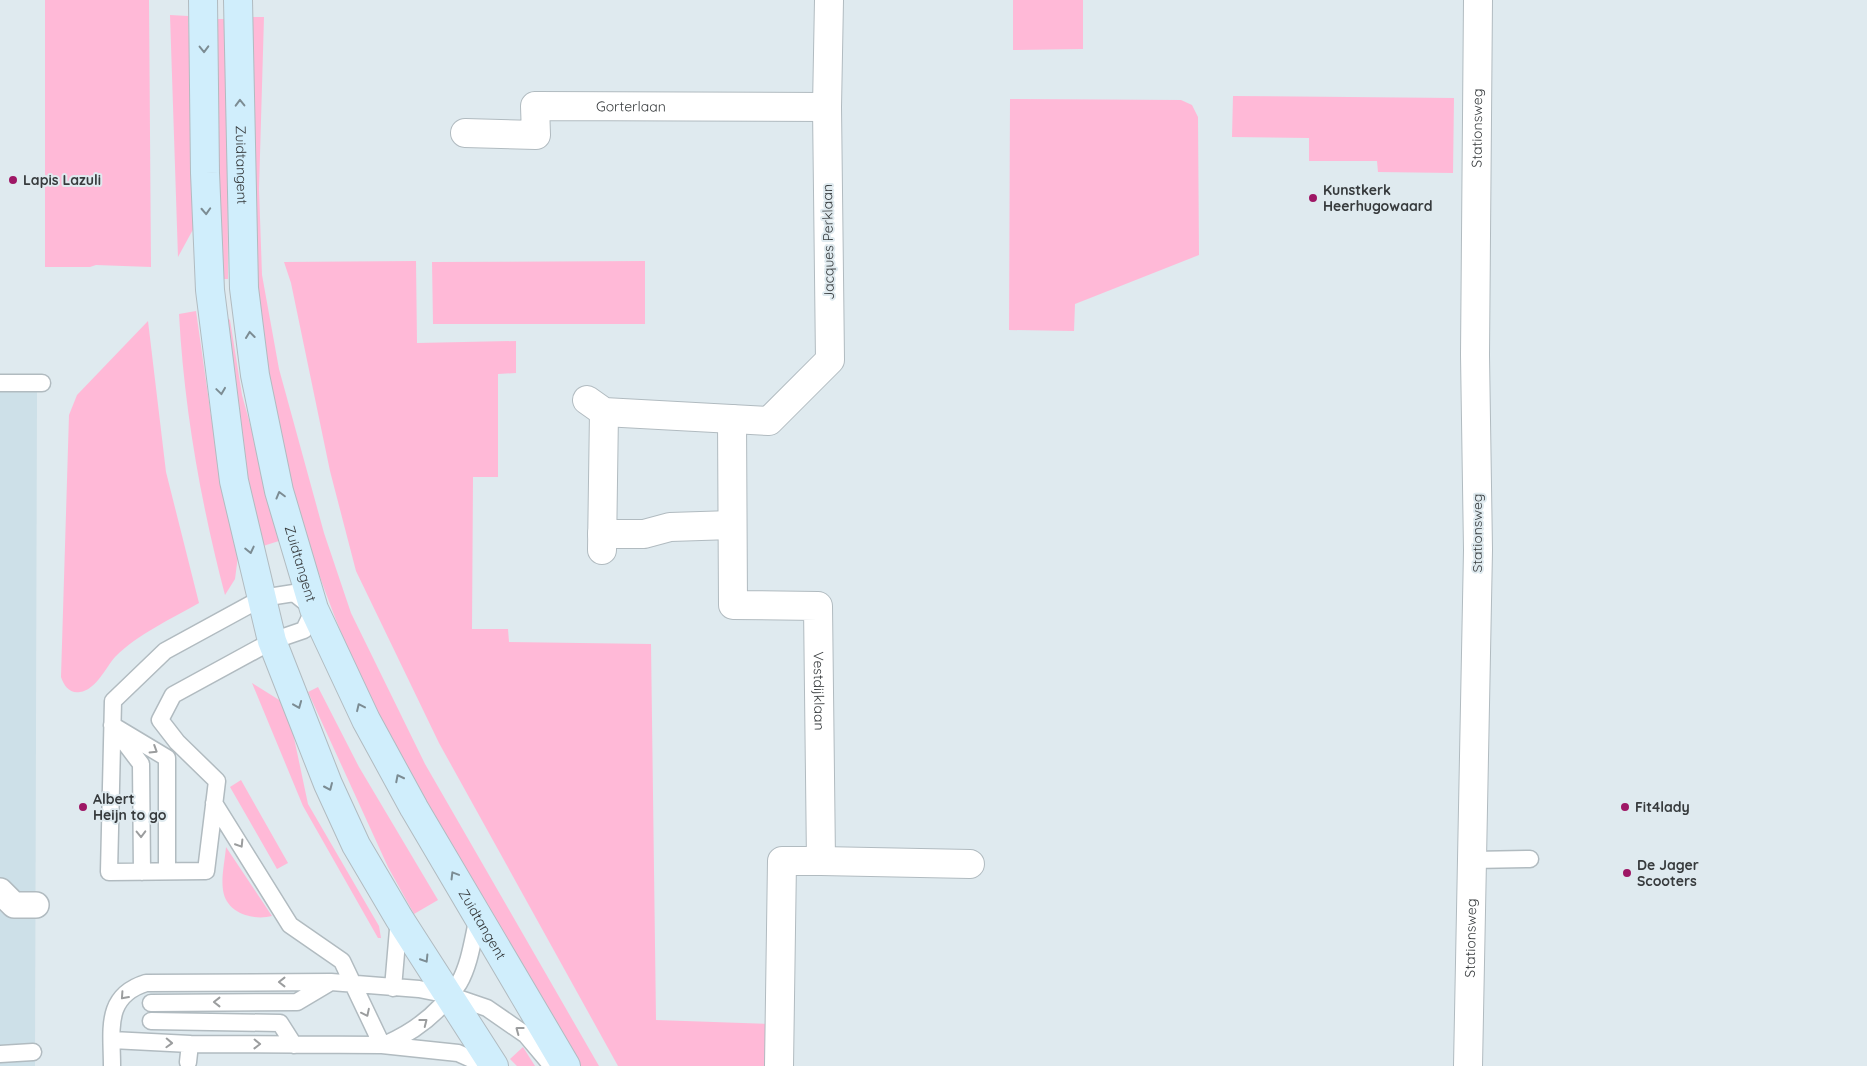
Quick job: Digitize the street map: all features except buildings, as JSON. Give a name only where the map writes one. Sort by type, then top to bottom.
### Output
[{"type":"main road","points":[[203,0],[205,172],[210,290],[234,481],[272,641],[328,784],[356,845],[399,918],[494,1066]]},
{"type":"main road","name":"Zuidtangent","points":[[238,0],[244,288],[256,375],[279,491],[314,608],[366,720],[414,808],[566,1066]]},
{"type":"street","name":"Jacques Perklaan","points":[[732,525],[670,527],[602,542],[596,406],[769,421],[830,360],[827,107],[829,0]]},
{"type":"street","name":"Stationsweg","points":[[1468,1066],[1478,550],[1475,355],[1478,0]]},
{"type":"street","name":"Gorterlaan","points":[[465,133],[536,134],[535,106],[827,107]]},
{"type":"street","points":[[732,419],[732,525]]},
{"type":"street","name":"Vestdijklaan","points":[[732,525],[733,605],[818,606],[821,861]]},
{"type":"street","points":[[779,1066],[782,861],[970,864]]},
{"type":"street","points":[[0,891],[14,905],[36,905]]},
{"type":"lane","points":[[0,383],[42,383]]},
{"type":"lane","points":[[294,593],[314,608],[304,630],[272,641],[173,696],[160,720],[177,742],[217,781],[206,871],[109,872],[113,701],[165,651],[262,598],[294,593]]},
{"type":"lane","points":[[112,725],[167,758],[167,871]]},
{"type":"lane","points":[[112,725],[141,764],[142,872]]},
{"type":"lane","points":[[214,803],[290,925],[342,962],[382,1046]]},
{"type":"lane","points":[[1473,860],[1530,859]]},
{"type":"lane","points":[[382,1046],[407,1035],[432,1016],[459,982],[466,965],[478,917]]},
{"type":"lane","points":[[393,988],[399,918]]},
{"type":"lane","points":[[150,1002],[297,1002],[331,982]]},
{"type":"lane","points":[[112,1066],[113,1012],[123,994],[146,983],[331,982],[419,989],[449,995],[487,1008],[526,1035],[552,1066]]},
{"type":"lane","points":[[151,1021],[280,1023],[294,1045]]},
{"type":"lane","points":[[112,1040],[190,1044],[382,1046],[458,1053],[487,1066]]},
{"type":"lane","points":[[188,1062],[190,1044]]},
{"type":"lane","points":[[0,1054],[33,1052]]},
{"type":"shaded area","points":[[45,0],[149,0],[151,267],[96,265],[90,267],[45,267]]},
{"type":"shaded area","points":[[1013,0],[1083,0],[1083,49],[1013,50]]},
{"type":"shaded area","points":[[170,15],[188,16],[196,224],[178,257]]},
{"type":"shaded area","points":[[251,17],[264,17],[259,189],[262,275],[279,369],[324,533],[351,613],[425,764],[599,1066],[579,1066],[427,807],[380,718],[361,677],[326,594],[311,552],[275,421],[265,377],[258,328],[252,230]]},
{"type":"shaded area","points":[[212,19],[227,19],[228,279],[222,279]]},
{"type":"shaded area","points":[[1233,96],[1454,98],[1453,173],[1378,172],[1377,161],[1309,161],[1309,138],[1232,137]]},
{"type":"shaded area","points":[[1010,99],[1181,100],[1192,105],[1198,117],[1199,255],[1075,304],[1074,331],[1009,330]]},
{"type":"shaded area","points":[[416,261],[417,343],[516,341],[516,373],[498,374],[498,477],[473,477],[472,629],[508,629],[509,642],[651,644],[656,1020],[772,1024],[770,1066],[618,1066],[439,743],[356,571],[330,471],[291,283],[284,262]]},
{"type":"shaded area","points":[[645,261],[645,324],[433,324],[432,262]]},
{"type":"shaded area","points":[[196,311],[212,423],[221,455],[238,556],[235,579],[225,595],[201,491],[189,420],[181,349],[179,314]]},
{"type":"shaded area","points":[[226,317],[230,320],[242,395],[282,540],[260,547],[243,462]]},
{"type":"shaded area","points":[[148,321],[166,472],[199,603],[134,641],[115,657],[96,683],[86,690],[73,692],[66,686],[61,677],[69,415],[77,395]]},
{"type":"shaded area","points":[[0,388],[37,388],[35,1066],[0,1066]]},
{"type":"shaded area","points":[[252,683],[284,703],[290,719],[308,804],[379,926],[381,938],[378,938],[303,806]]},
{"type":"shaded area","points":[[318,687],[359,767],[438,900],[414,914],[388,867],[308,692]]},
{"type":"shaded area","points":[[241,780],[288,863],[277,869],[230,787]]},
{"type":"shaded area","points":[[226,847],[272,916],[257,917],[242,914],[235,910],[225,898],[223,874]]},
{"type":"shaded area","points":[[523,1047],[535,1066],[517,1066],[510,1059]]},
{"type":"place","name":"Lapis Lazuli","points":[[13,180]]},
{"type":"place","name":"Kunstkerk Heerhugowaard","points":[[1313,198]]},
{"type":"place","name":"Albert Heijn to go","points":[[83,807]]},
{"type":"place","name":"Fit4lady","points":[[1625,807]]},
{"type":"place","name":"De Jager Scooters","points":[[1627,873]]}]
